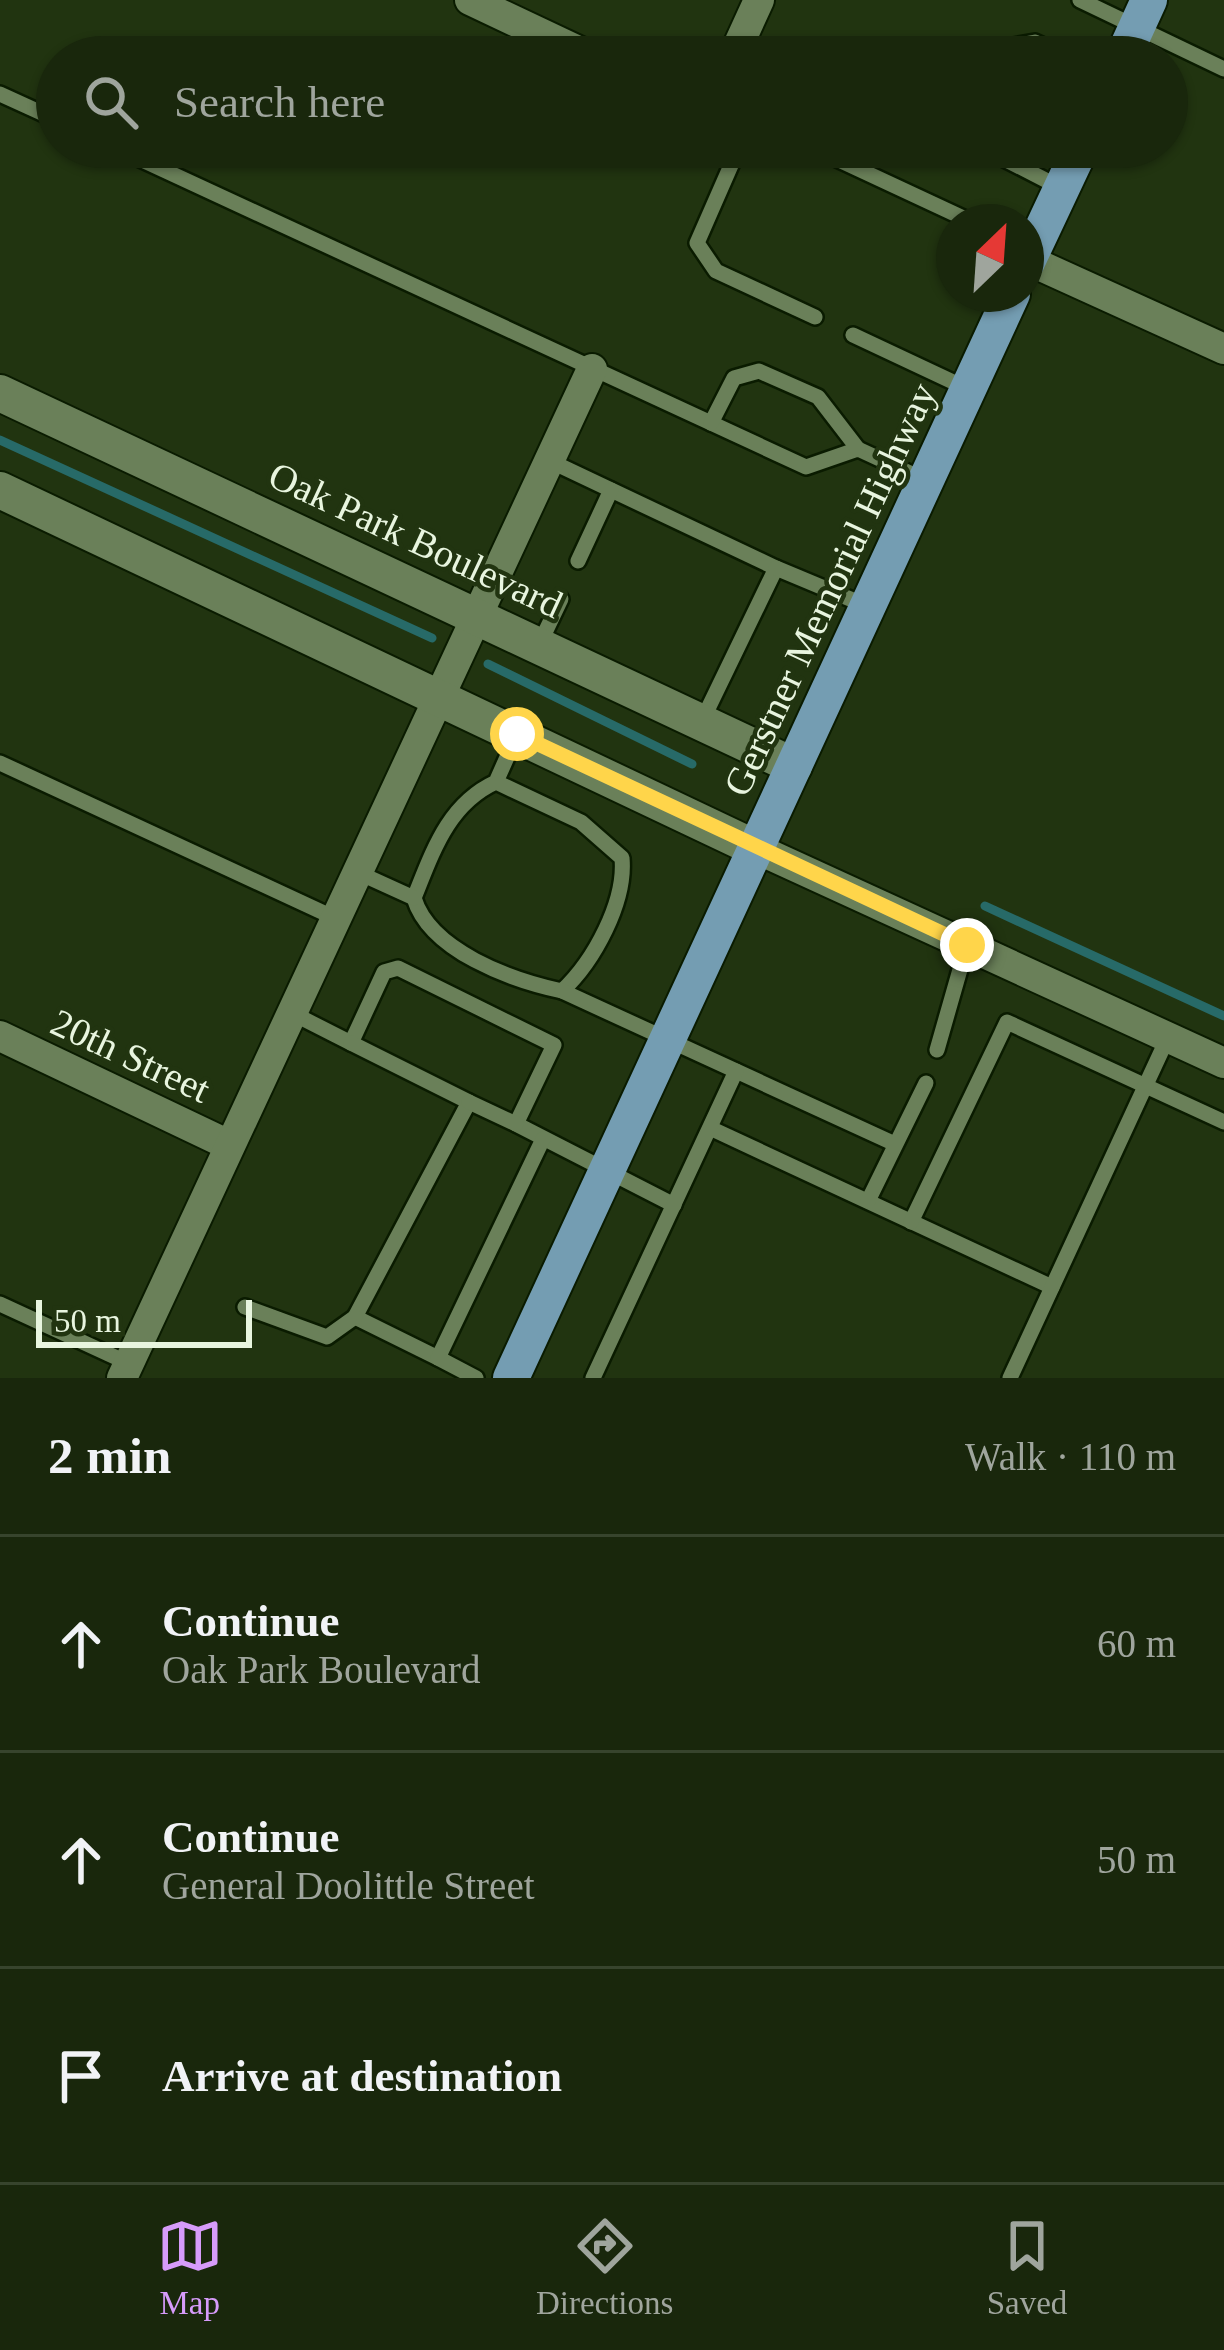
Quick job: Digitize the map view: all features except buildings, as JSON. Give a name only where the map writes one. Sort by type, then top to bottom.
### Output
[{"type":"main road","points":[[1044,223],[1071,168]]},
{"type":"main road","name":"Gerstner Memorial Highway","points":[[520,1375],[605,1173],[1004,312]]},
{"type":"street","points":[[470,0],[546,36]]},
{"type":"street","points":[[743,36],[760,0]]},
{"type":"street","points":[[1044,263],[1224,349]]},
{"type":"street","points":[[125,1371],[592,369]]},
{"type":"street","name":"Oak Park Boulevard","points":[[0,393],[480,614],[794,766]]},
{"type":"street","points":[[0,490],[755,848],[1224,1063]]},
{"type":"street","name":"20th Street","points":[[0,1036],[229,1145]]},
{"type":"lane","points":[[1080,0],[1136,28]]},
{"type":"lane","points":[[1188,52],[1224,68]]},
{"type":"lane","points":[[0,94],[36,111]]},
{"type":"lane","points":[[159,168],[806,466],[858,449]]},
{"type":"lane","points":[[730,168],[698,243],[716,272],[815,317]]},
{"type":"lane","points":[[857,168],[936,205]]},
{"type":"lane","points":[[1022,168],[1061,188]]},
{"type":"lane","points":[[854,335],[968,389]]},
{"type":"lane","points":[[710,423],[734,378],[759,370],[818,397],[858,449],[926,480]]},
{"type":"lane","points":[[550,461],[868,607]]},
{"type":"lane","points":[[578,561],[611,490]]},
{"type":"lane","points":[[702,721],[776,568]]},
{"type":"lane","points":[[539,643],[561,599]]},
{"type":"lane","points":[[517,734],[496,782],[466,796],[444,830],[414,898],[421,921],[462,952],[532,985],[562,991],[895,1144]]},
{"type":"lane","points":[[0,763],[337,919]]},
{"type":"lane","points":[[496,782],[581,822],[622,858],[624,881],[583,971],[562,991]]},
{"type":"lane","points":[[359,873],[414,898]]},
{"type":"lane","points":[[938,1050],[967,945]]},
{"type":"lane","points":[[352,1043],[384,971],[398,968],[554,1045],[516,1124]]},
{"type":"lane","points":[[292,1013],[674,1205]]},
{"type":"lane","points":[[911,1222],[1007,1022],[1224,1122]]},
{"type":"lane","points":[[1010,1378],[1168,1037]]},
{"type":"lane","points":[[593,1378],[736,1071]]},
{"type":"lane","points":[[868,1201],[926,1083]]},
{"type":"lane","points":[[245,1307],[327,1337],[355,1317],[469,1102]]},
{"type":"lane","points":[[710,1128],[1052,1287]]},
{"type":"lane","points":[[438,1358],[544,1139]]},
{"type":"lane","points":[[0,1304],[125,1371]]},
{"type":"lane","points":[[355,1317],[476,1378]]},
{"type":"waterway","points":[[0,440],[432,638]]},
{"type":"waterway","points":[[488,664],[692,764]]},
{"type":"waterway","points":[[985,906],[1224,1016]]},
{"type":"route","points":[[517,734],[967,945]]}]
